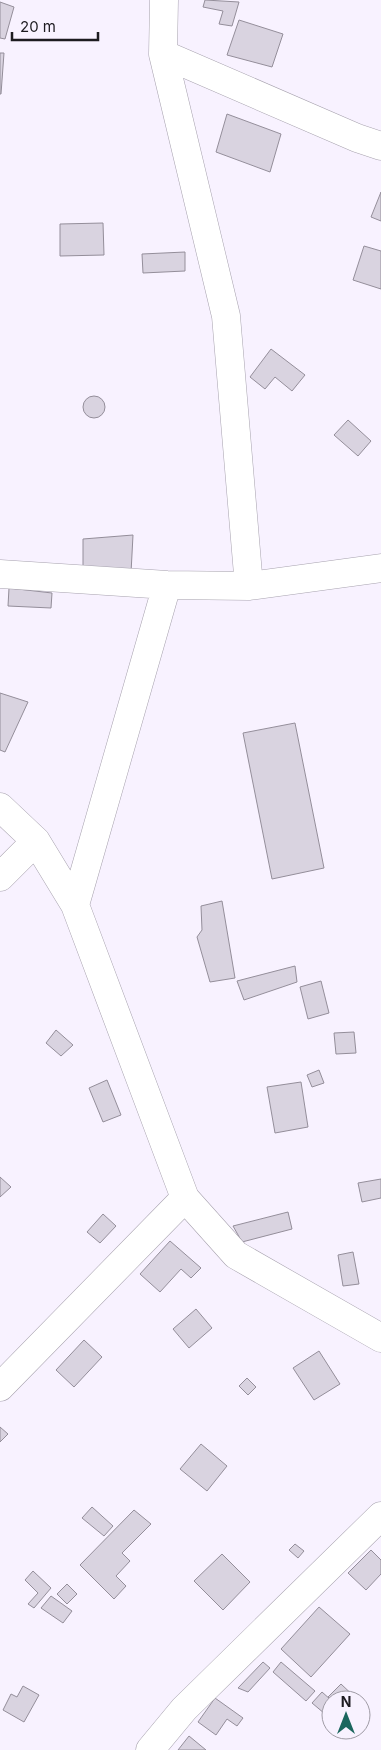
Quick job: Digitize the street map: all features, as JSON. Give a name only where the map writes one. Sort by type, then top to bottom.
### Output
[{"type":"street","points":[[164,0],[163,54],[226,316],[249,586]]},
{"type":"street","points":[[163,54],[357,138],[381,146]]},
{"type":"street","points":[[0,574],[167,585],[249,586],[381,568]]},
{"type":"street","points":[[75,905],[167,585]]},
{"type":"street","points":[[0,807],[36,841],[75,905],[185,1198],[236,1255],[381,1338]]},
{"type":"street","points":[[0,877],[36,841]]},
{"type":"street","points":[[0,1386],[185,1198]]},
{"type":"street","points":[[150,1750],[184,1709],[381,1516]]},
{"type":"building","points":[[205,0],[239,2],[232,26],[219,24],[223,11],[203,7]]},
{"type":"building","points":[[0,2],[14,7],[5,39],[0,38]]},
{"type":"building","points":[[239,20],[283,34],[272,67],[227,55]]},
{"type":"building","points":[[0,53],[4,53],[1,94],[0,94]]},
{"type":"building","points":[[227,114],[281,134],[270,172],[216,152]]},
{"type":"building","points":[[381,192],[381,221],[371,217]]},
{"type":"building","points":[[103,223],[104,255],[60,256],[60,224]]},
{"type":"building","points":[[364,246],[381,251],[381,289],[353,280]]},
{"type":"building","points":[[185,252],[185,271],[143,273],[142,254]]},
{"type":"building","points":[[271,349],[305,375],[292,391],[275,377],[265,389],[250,377]]},
{"type":"building","points":[[94,396],[102,399],[105,407],[102,415],[94,418],[86,415],[83,407],[86,399]]},
{"type":"building","points":[[348,420],[371,441],[358,456],[334,435]]},
{"type":"building","points":[[133,535],[131,573],[83,571],[83,539]]},
{"type":"building","points":[[9,588],[52,593],[51,608],[8,606]]},
{"type":"building","points":[[0,693],[28,702],[5,752],[0,750]]},
{"type":"building","points":[[295,723],[324,868],[272,879],[243,733]]},
{"type":"building","points":[[222,901],[235,978],[210,982],[197,937],[202,930],[201,906]]},
{"type":"building","points":[[295,966],[297,982],[244,1000],[237,981]]},
{"type":"building","points":[[321,981],[329,1013],[308,1019],[300,987]]},
{"type":"building","points":[[56,1030],[73,1045],[61,1056],[46,1043]]},
{"type":"building","points":[[354,1032],[356,1053],[336,1054],[334,1033]]},
{"type":"building","points":[[319,1070],[324,1083],[312,1087],[307,1075]]},
{"type":"building","points":[[107,1080],[121,1115],[103,1122],[89,1088]]},
{"type":"building","points":[[301,1082],[308,1127],[275,1133],[267,1087]]},
{"type":"building","points":[[0,1177],[11,1187],[0,1197]]},
{"type":"building","points":[[381,1179],[381,1198],[362,1202],[358,1183]]},
{"type":"building","points":[[288,1212],[292,1229],[242,1242],[233,1226]]},
{"type":"building","points":[[103,1214],[116,1226],[100,1243],[87,1232]]},
{"type":"building","points":[[170,1241],[201,1268],[191,1278],[181,1269],[160,1292],[140,1274]]},
{"type":"building","points":[[353,1252],[359,1284],[343,1286],[338,1255]]},
{"type":"building","points":[[196,1309],[212,1328],[189,1348],[173,1329]]},
{"type":"building","points":[[84,1340],[102,1357],[74,1387],[56,1370]]},
{"type":"building","points":[[319,1351],[340,1384],[314,1400],[293,1368]]},
{"type":"building","points":[[247,1378],[256,1387],[248,1395],[239,1386]]},
{"type":"building","points":[[0,1427],[8,1434],[0,1442]]},
{"type":"building","points":[[201,1444],[227,1466],[207,1491],[180,1469]]},
{"type":"building","points":[[92,1507],[113,1526],[104,1536],[82,1518]]},
{"type":"building","points":[[134,1510],[151,1524],[122,1553],[130,1561],[116,1576],[126,1586],[114,1599],[80,1565]]},
{"type":"building","points":[[295,1544],[304,1551],[298,1558],[289,1550]]},
{"type":"building","points":[[371,1550],[381,1560],[381,1574],[366,1590],[348,1573]]},
{"type":"building","points":[[222,1554],[250,1582],[223,1610],[194,1581]]},
{"type":"building","points":[[33,1571],[51,1588],[34,1608],[28,1604],[38,1593],[25,1580]]},
{"type":"building","points":[[67,1584],[77,1594],[67,1604],[57,1594]]},
{"type":"building","points":[[51,1596],[72,1611],[63,1623],[41,1608]]},
{"type":"building","points":[[319,1607],[350,1634],[311,1677],[281,1649]]},
{"type":"building","points":[[263,1662],[270,1668],[248,1692],[238,1688]]},
{"type":"building","points":[[281,1662],[315,1691],[306,1701],[273,1672]]},
{"type":"building","points":[[341,1684],[347,1690],[335,1690]]},
{"type":"building","points":[[23,1686],[39,1695],[24,1722],[3,1710],[11,1694],[17,1697]]},
{"type":"building","points":[[321,1693],[321,1711],[312,1703]]},
{"type":"building","points":[[215,1698],[243,1718],[237,1726],[227,1719],[216,1735],[198,1722]]},
{"type":"building","points":[[189,1736],[206,1750],[178,1750]]}]
